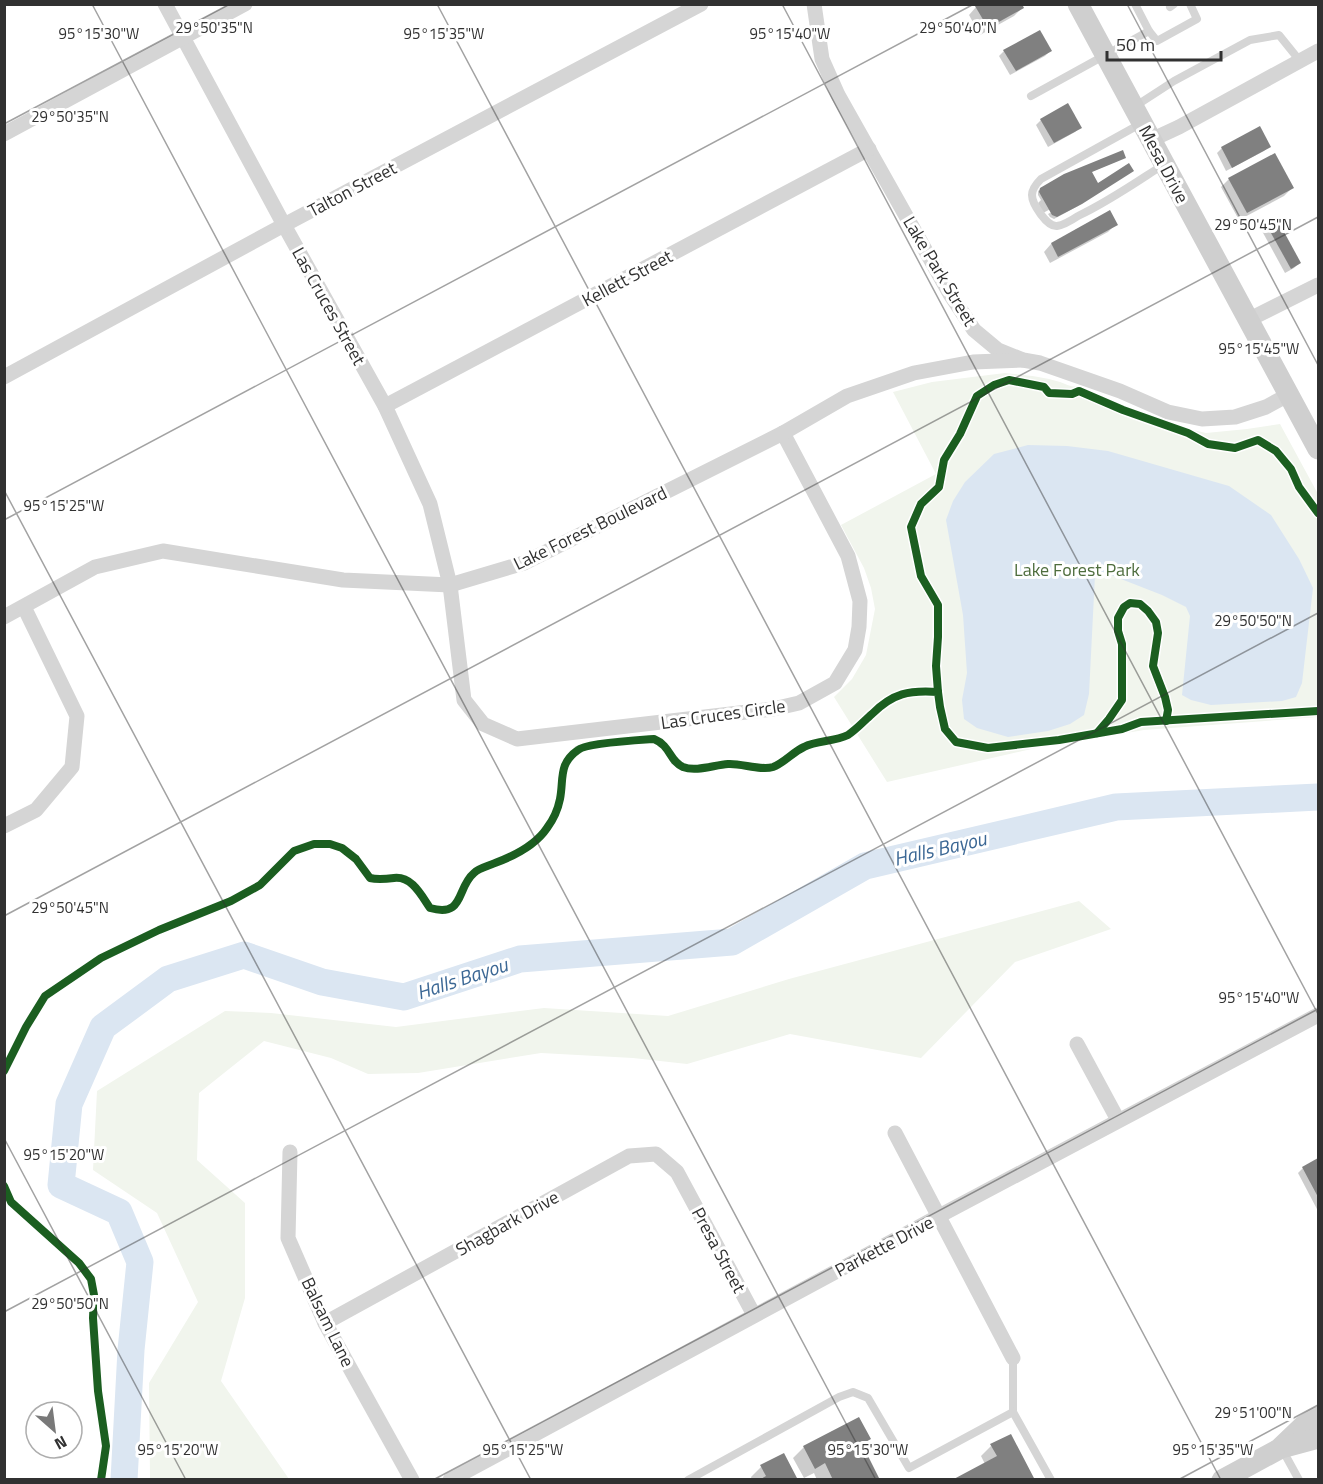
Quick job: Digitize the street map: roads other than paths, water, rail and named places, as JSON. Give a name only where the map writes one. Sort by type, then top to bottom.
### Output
[{"type":"main road","name":"Mesa Drive","points":[[1078,4],[1288,395],[1316,439]]},
{"type":"main road","points":[[1281,1448],[1303,1426],[1318,1417]]},
{"type":"main road","points":[[1222,1479],[1281,1448],[1318,1438]]},
{"type":"street","name":"Las Cruces Street","points":[[165,4],[385,406],[430,504],[450,585]]},
{"type":"street","points":[[4,134],[245,4]]},
{"type":"street","name":"Talton Street","points":[[4,377],[284,225],[701,4]]},
{"type":"street","name":"Lake Park Street","points":[[814,4],[822,59],[838,95],[950,294],[974,330],[998,350],[1120,391],[1168,412],[1202,420],[1235,417],[1266,407],[1288,395]]},
{"type":"street","points":[[1142,123],[1179,127],[1318,51]]},
{"type":"street","name":"Kellett Street","points":[[385,406],[869,149]]},
{"type":"street","points":[[1248,320],[1318,285]]},
{"type":"street","name":"Lake Forest Boulevard","points":[[4,617],[95,567],[163,551],[343,580],[450,585],[524,563],[783,433],[847,396],[914,373],[973,362],[1023,360]]},
{"type":"street","name":"Las Cruces Circle","points":[[450,585],[464,700],[483,724],[517,739],[773,709],[799,703],[835,682],[850,660],[855,650],[859,627],[860,602],[848,556],[783,433]]},
{"type":"street","points":[[4,826],[36,810],[72,767],[77,716],[24,607]]},
{"type":"street","name":"Parkette Drive","points":[[450,1479],[1318,1015]]},
{"type":"street","points":[[1077,1044],[1118,1120]]},
{"type":"street","points":[[895,1133],[1013,1358]]},
{"type":"street","name":"Balsam Lane","points":[[290,1152],[288,1238],[325,1323],[412,1479]]},
{"type":"street","name":"Shagbark Drive","points":[[325,1323],[629,1156],[656,1154],[677,1172],[683,1184]]},
{"type":"street","name":"Presa Street","points":[[683,1184],[754,1315]]},
{"type":"lane","points":[[1135,4],[1157,41],[1197,19],[1190,4]]},
{"type":"lane","points":[[1144,21],[1154,16]]},
{"type":"lane","points":[[1031,96],[1149,31]]},
{"type":"lane","points":[[1164,164],[1089,211],[1062,225],[1050,225],[1032,200],[1035,185],[1041,179],[1142,123],[1174,81],[1250,40],[1279,35],[1300,61]]},
{"type":"lane","points":[[1013,1358],[1013,1412],[1051,1479]]},
{"type":"lane","points":[[688,1479],[853,1392],[868,1398],[909,1468],[1013,1412]]},
{"type":"lane","points":[[1281,1448],[1299,1479]]},
{"type":"waterway","name":"Halls Bayou","points":[[124,1480],[131,1350],[140,1262],[119,1212],[61,1185],[69,1104],[103,1027],[168,979],[244,955],[322,982],[404,997],[520,959],[732,942],[865,866],[1116,807],[1318,797]]},
{"type":"park label","name":"Lake Forest Park","points":[[1077,569]]}]
